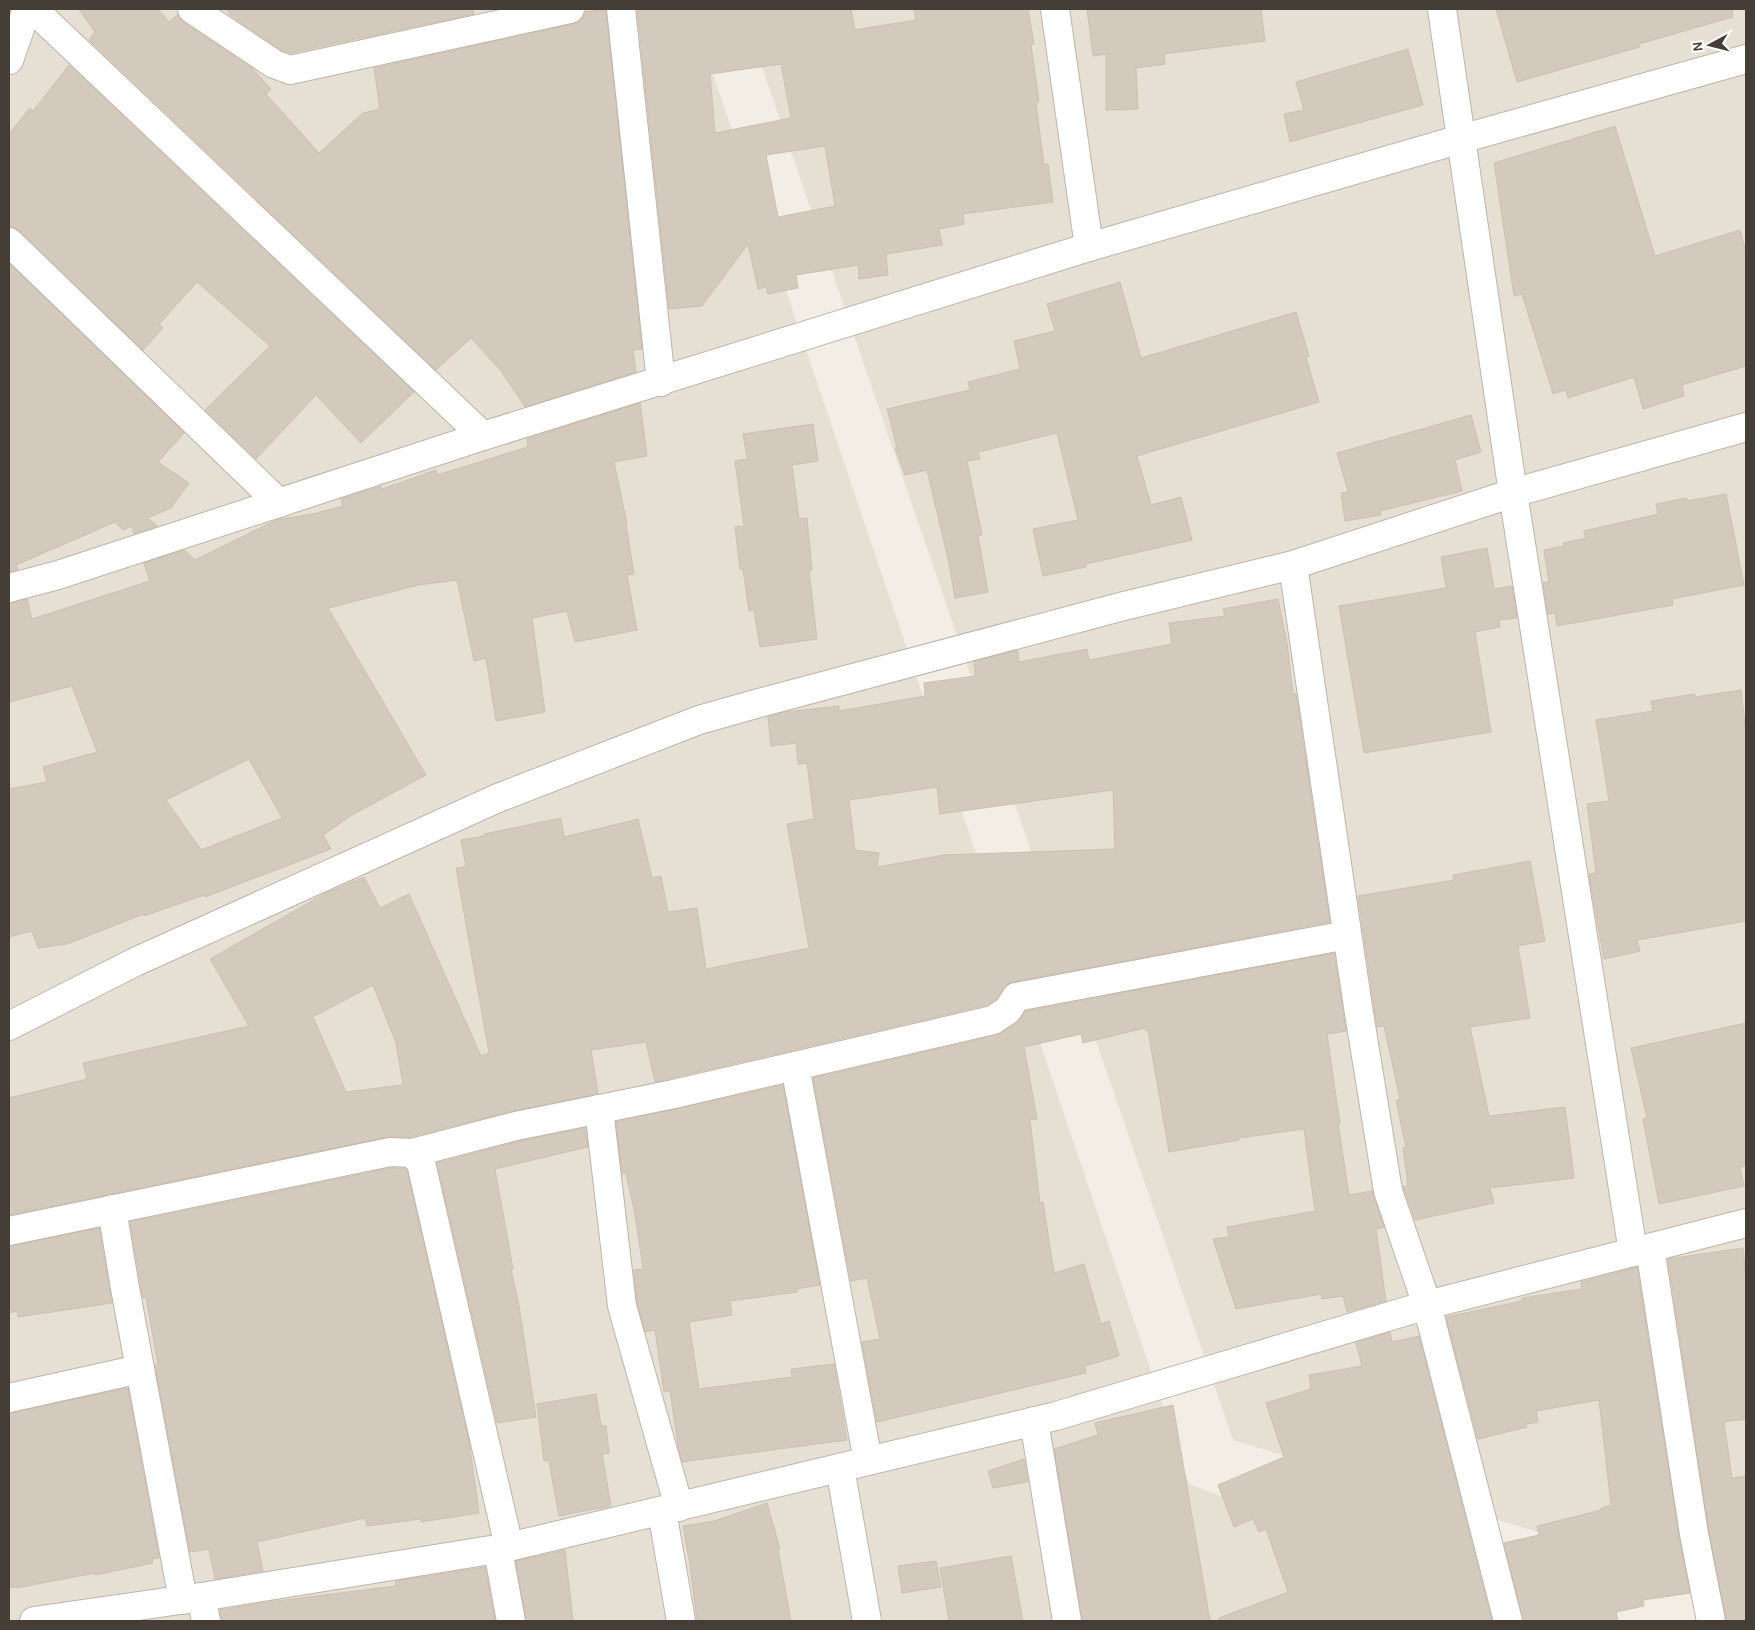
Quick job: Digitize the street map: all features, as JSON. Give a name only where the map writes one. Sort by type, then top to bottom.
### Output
[{"type":"street","points":[[9,60],[27,9]]},
{"type":"street","points":[[33,9],[483,436]]},
{"type":"street","points":[[192,9],[274,64],[290,70],[570,9]]},
{"type":"street","points":[[621,9],[661,382]]},
{"type":"street","points":[[1055,9],[1089,247]]},
{"type":"street","points":[[1442,9],[1513,493],[1641,1250],[1711,1621]]},
{"type":"street","points":[[9,588],[58,575],[483,436],[1089,247],[1746,59]]},
{"type":"street","points":[[9,242],[279,503]]},
{"type":"street","points":[[9,1026],[135,962],[498,798],[698,720],[1120,607],[1293,565],[1513,493],[1746,427]]},
{"type":"street","points":[[1293,565],[1347,935],[1388,1191],[1426,1305],[1508,1621]]},
{"type":"street","points":[[9,1231],[390,1152],[412,1153],[516,1126],[674,1094],[993,1020],[1008,1010],[1016,997],[1347,935]]},
{"type":"street","points":[[795,1066],[868,1461]]},
{"type":"street","points":[[599,1109],[622,1306],[671,1509],[681,1621]]},
{"type":"street","points":[[412,1153],[421,1163],[503,1548],[511,1621]]},
{"type":"street","points":[[112,1209],[140,1369],[197,1606]]},
{"type":"street","points":[[34,1621],[197,1606],[503,1548],[671,1509],[1056,1416],[1426,1305],[1746,1223]]},
{"type":"street","points":[[9,1398],[140,1369]]},
{"type":"street","points":[[1034,1421],[1066,1621]]},
{"type":"street","points":[[840,1468],[867,1621]]},
{"type":"shaded area","points":[[9,9],[691,9],[1189,1484],[1550,1621],[9,1621]]},
{"type":"shaded area","points":[[742,9],[1746,9],[1746,1595],[1233,1440]]},
{"type":"building","points":[[79,9],[158,9],[169,22],[178,14],[183,22],[253,69],[271,89],[266,94],[319,153],[363,113],[380,109],[374,68],[573,24],[581,20],[585,12],[606,9],[642,349],[633,350],[636,372],[525,407],[501,371],[471,338],[436,370],[89,40],[95,32]]},
{"type":"building","points":[[227,9],[473,9],[474,14],[290,53],[281,50],[230,15]]},
{"type":"building","points":[[637,9],[851,9],[855,30],[916,20],[914,9],[1028,9],[1034,44],[1031,45],[1039,102],[1036,103],[1044,165],[1048,164],[1053,202],[963,214],[964,224],[939,229],[942,245],[886,254],[888,275],[859,279],[858,265],[796,275],[798,288],[768,294],[766,287],[758,289],[748,244],[702,306],[669,309]],"holes":[[[781,64],[791,118],[715,133],[710,74]],[[825,146],[835,206],[778,217],[766,155]]]},
{"type":"building","points":[[1087,9],[1261,9],[1265,41],[1164,54],[1165,64],[1136,68],[1138,109],[1106,110],[1106,54],[1093,56]]},
{"type":"building","points":[[1496,9],[1732,9],[1733,17],[1639,44],[1640,47],[1517,82]]},
{"type":"building","points":[[1408,49],[1423,105],[1290,142],[1284,114],[1304,110],[1296,82]]},
{"type":"building","points":[[69,65],[414,392],[361,443],[316,395],[256,459],[205,410],[270,346],[197,282],[159,324],[163,328],[143,350],[20,231],[9,227],[9,134],[30,108],[33,111]]},
{"type":"building","points":[[1615,126],[1655,256],[1740,230],[1746,252],[1746,366],[1682,385],[1684,396],[1643,409],[1634,377],[1568,398],[1566,390],[1553,394],[1522,294],[1514,296],[1494,163]]},
{"type":"building","points":[[9,263],[184,433],[158,462],[189,483],[171,508],[148,518],[157,526],[134,534],[132,526],[123,530],[115,522],[16,565],[18,569],[9,572]]},
{"type":"building","points":[[1120,282],[1141,358],[1296,312],[1309,356],[1306,357],[1319,402],[1137,456],[1151,505],[1181,497],[1192,540],[1086,564],[1086,567],[1043,576],[1033,529],[1078,520],[1057,433],[978,452],[980,459],[967,461],[982,535],[978,536],[988,592],[955,598],[949,563],[927,470],[905,475],[895,448],[897,447],[887,409],[970,390],[968,382],[1020,369],[1014,341],[1055,331],[1047,304]]},
{"type":"building","points":[[640,403],[647,456],[614,462],[627,524],[634,574],[627,575],[637,630],[575,642],[567,611],[532,618],[545,712],[496,721],[486,658],[474,661],[457,580],[419,585],[328,608],[426,775],[352,815],[323,835],[331,849],[205,897],[204,895],[144,916],[144,914],[67,944],[38,948],[32,931],[9,937],[9,789],[47,782],[43,767],[97,752],[72,686],[9,702],[9,603],[27,599],[32,619],[150,581],[144,563],[184,550],[195,560],[276,520],[313,514],[343,506],[341,499],[381,486],[382,489],[436,470],[437,475],[528,447],[527,439]],"holes":[[[249,759],[282,818],[201,850],[166,800]]]},
{"type":"building","points":[[1471,415],[1481,452],[1455,460],[1462,491],[1380,511],[1381,515],[1345,521],[1341,493],[1348,492],[1337,453]]},
{"type":"building","points":[[813,424],[818,461],[792,465],[799,519],[807,518],[812,570],[809,571],[817,639],[760,647],[754,610],[749,611],[743,569],[740,569],[735,527],[744,526],[735,461],[747,459],[743,434]]},
{"type":"building","points":[[1726,494],[1744,585],[1672,599],[1673,605],[1557,626],[1555,613],[1548,614],[1543,583],[1549,582],[1544,550],[1564,546],[1563,543],[1586,538],[1584,531],[1658,514],[1656,504],[1687,498],[1687,501]]},
{"type":"building","points":[[1487,548],[1494,589],[1512,586],[1517,618],[1499,620],[1500,627],[1475,632],[1491,732],[1364,753],[1339,606],[1446,588],[1441,557]]},
{"type":"building","points":[[1278,599],[1287,643],[1293,694],[1296,694],[1330,922],[1013,982],[1007,984],[996,999],[987,1005],[655,1082],[646,1042],[591,1050],[598,1094],[512,1111],[410,1137],[387,1137],[9,1215],[9,1098],[87,1079],[83,1063],[249,1026],[210,959],[324,894],[364,877],[380,908],[409,894],[481,1056],[489,1053],[456,868],[466,866],[461,840],[561,818],[564,837],[638,819],[652,878],[661,876],[668,912],[697,908],[706,969],[809,948],[787,824],[814,819],[807,763],[798,764],[796,743],[771,746],[768,717],[786,712],[839,706],[839,711],[925,696],[924,683],[975,676],[974,662],[1011,652],[1018,651],[1019,662],[1087,649],[1089,660],[1172,644],[1169,623],[1225,616],[1223,609]],"holes":[[[937,787],[940,814],[1113,790],[1115,849],[944,855],[877,867],[879,853],[855,850],[849,800]],[[373,985],[396,1043],[403,1085],[346,1092],[313,1017]]]},
{"type":"building","points":[[1741,690],[1746,733],[1746,921],[1637,940],[1640,951],[1604,959],[1589,874],[1596,873],[1587,804],[1609,801],[1596,720],[1653,711],[1651,701],[1695,694],[1695,697]]},
{"type":"building","points":[[1530,861],[1545,941],[1518,946],[1530,1018],[1470,1027],[1489,1116],[1565,1107],[1574,1178],[1490,1188],[1494,1203],[1415,1220],[1403,1186],[1408,1186],[1403,1148],[1406,1147],[1396,1101],[1400,1099],[1384,1026],[1377,1027],[1358,896],[1454,880],[1453,875]]},
{"type":"building","points":[[1334,953],[1346,1031],[1327,1034],[1340,1124],[1338,1124],[1349,1195],[1372,1191],[1384,1227],[1376,1229],[1386,1301],[1347,1312],[1343,1296],[1322,1299],[1321,1294],[1236,1309],[1213,1239],[1229,1237],[1227,1227],[1315,1211],[1304,1129],[1239,1138],[1239,1140],[1169,1152],[1148,1030],[1146,1031],[1145,1028],[1083,1043],[1081,1034],[1024,1047],[1037,1119],[1030,1120],[1040,1203],[1043,1202],[1054,1273],[1084,1264],[1101,1324],[1109,1321],[1119,1356],[1085,1366],[1086,1373],[877,1422],[862,1342],[880,1339],[867,1278],[851,1281],[813,1078],[997,1035],[1017,1023],[1026,1011]]},
{"type":"building","points":[[1746,1023],[1746,1166],[1740,1167],[1744,1186],[1659,1204],[1643,1119],[1647,1118],[1631,1048]]},
{"type":"building","points":[[783,1085],[820,1285],[797,1289],[797,1292],[730,1301],[732,1315],[689,1322],[699,1389],[792,1377],[791,1369],[834,1364],[847,1440],[682,1462],[670,1391],[664,1392],[655,1330],[645,1332],[637,1303],[634,1270],[643,1269],[635,1214],[626,1173],[622,1174],[616,1122]]},
{"type":"building","points":[[585,1128],[588,1147],[495,1169],[536,1417],[497,1423],[437,1163],[520,1141]]},
{"type":"building","points":[[391,1168],[405,1168],[407,1170],[469,1442],[479,1513],[421,1522],[421,1519],[367,1526],[365,1518],[257,1542],[263,1571],[215,1579],[209,1549],[190,1552],[155,1365],[158,1365],[146,1297],[143,1298],[130,1222]]},
{"type":"building","points":[[99,1228],[112,1303],[18,1317],[17,1311],[9,1313],[9,1246]]},
{"type":"building","points":[[1743,1248],[1746,1277],[1746,1419],[1724,1422],[1732,1478],[1746,1476],[1746,1621],[1726,1621],[1709,1531],[1668,1259]]},
{"type":"building","points":[[1637,1267],[1679,1536],[1690,1593],[1643,1600],[1644,1606],[1616,1612],[1618,1621],[1523,1621],[1504,1543],[1539,1535],[1537,1526],[1601,1510],[1601,1508],[1611,1505],[1599,1400],[1536,1411],[1538,1422],[1526,1424],[1527,1427],[1478,1439],[1446,1317],[1522,1301],[1522,1298],[1582,1289],[1581,1282]]},
{"type":"building","points":[[1390,1332],[1392,1342],[1419,1336],[1492,1621],[1219,1621],[1219,1618],[1288,1592],[1266,1529],[1259,1532],[1253,1519],[1234,1527],[1218,1485],[1284,1457],[1266,1403],[1311,1389],[1309,1375],[1362,1366],[1356,1343]]},
{"type":"building","points":[[128,1388],[159,1558],[152,1559],[153,1563],[95,1575],[95,1573],[9,1588],[9,1413]]},
{"type":"building","points":[[596,1394],[601,1426],[606,1426],[609,1453],[602,1454],[611,1506],[559,1516],[549,1461],[544,1461],[537,1404]]},
{"type":"building","points":[[1173,1405],[1210,1621],[1082,1621],[1054,1449],[1098,1435],[1095,1423]]},
{"type":"building","points":[[1024,1459],[1028,1482],[993,1488],[988,1471]]},
{"type":"building","points":[[767,1503],[780,1549],[778,1550],[791,1621],[697,1621],[683,1526],[714,1521]]},
{"type":"building","points":[[565,1550],[573,1621],[526,1621],[516,1561]]},
{"type":"building","points":[[1011,1556],[1023,1621],[949,1621],[940,1568]]},
{"type":"building","points":[[936,1561],[941,1587],[902,1593],[898,1566]]},
{"type":"building","points":[[485,1567],[495,1621],[222,1621],[220,1610],[396,1586],[396,1581]]}]
